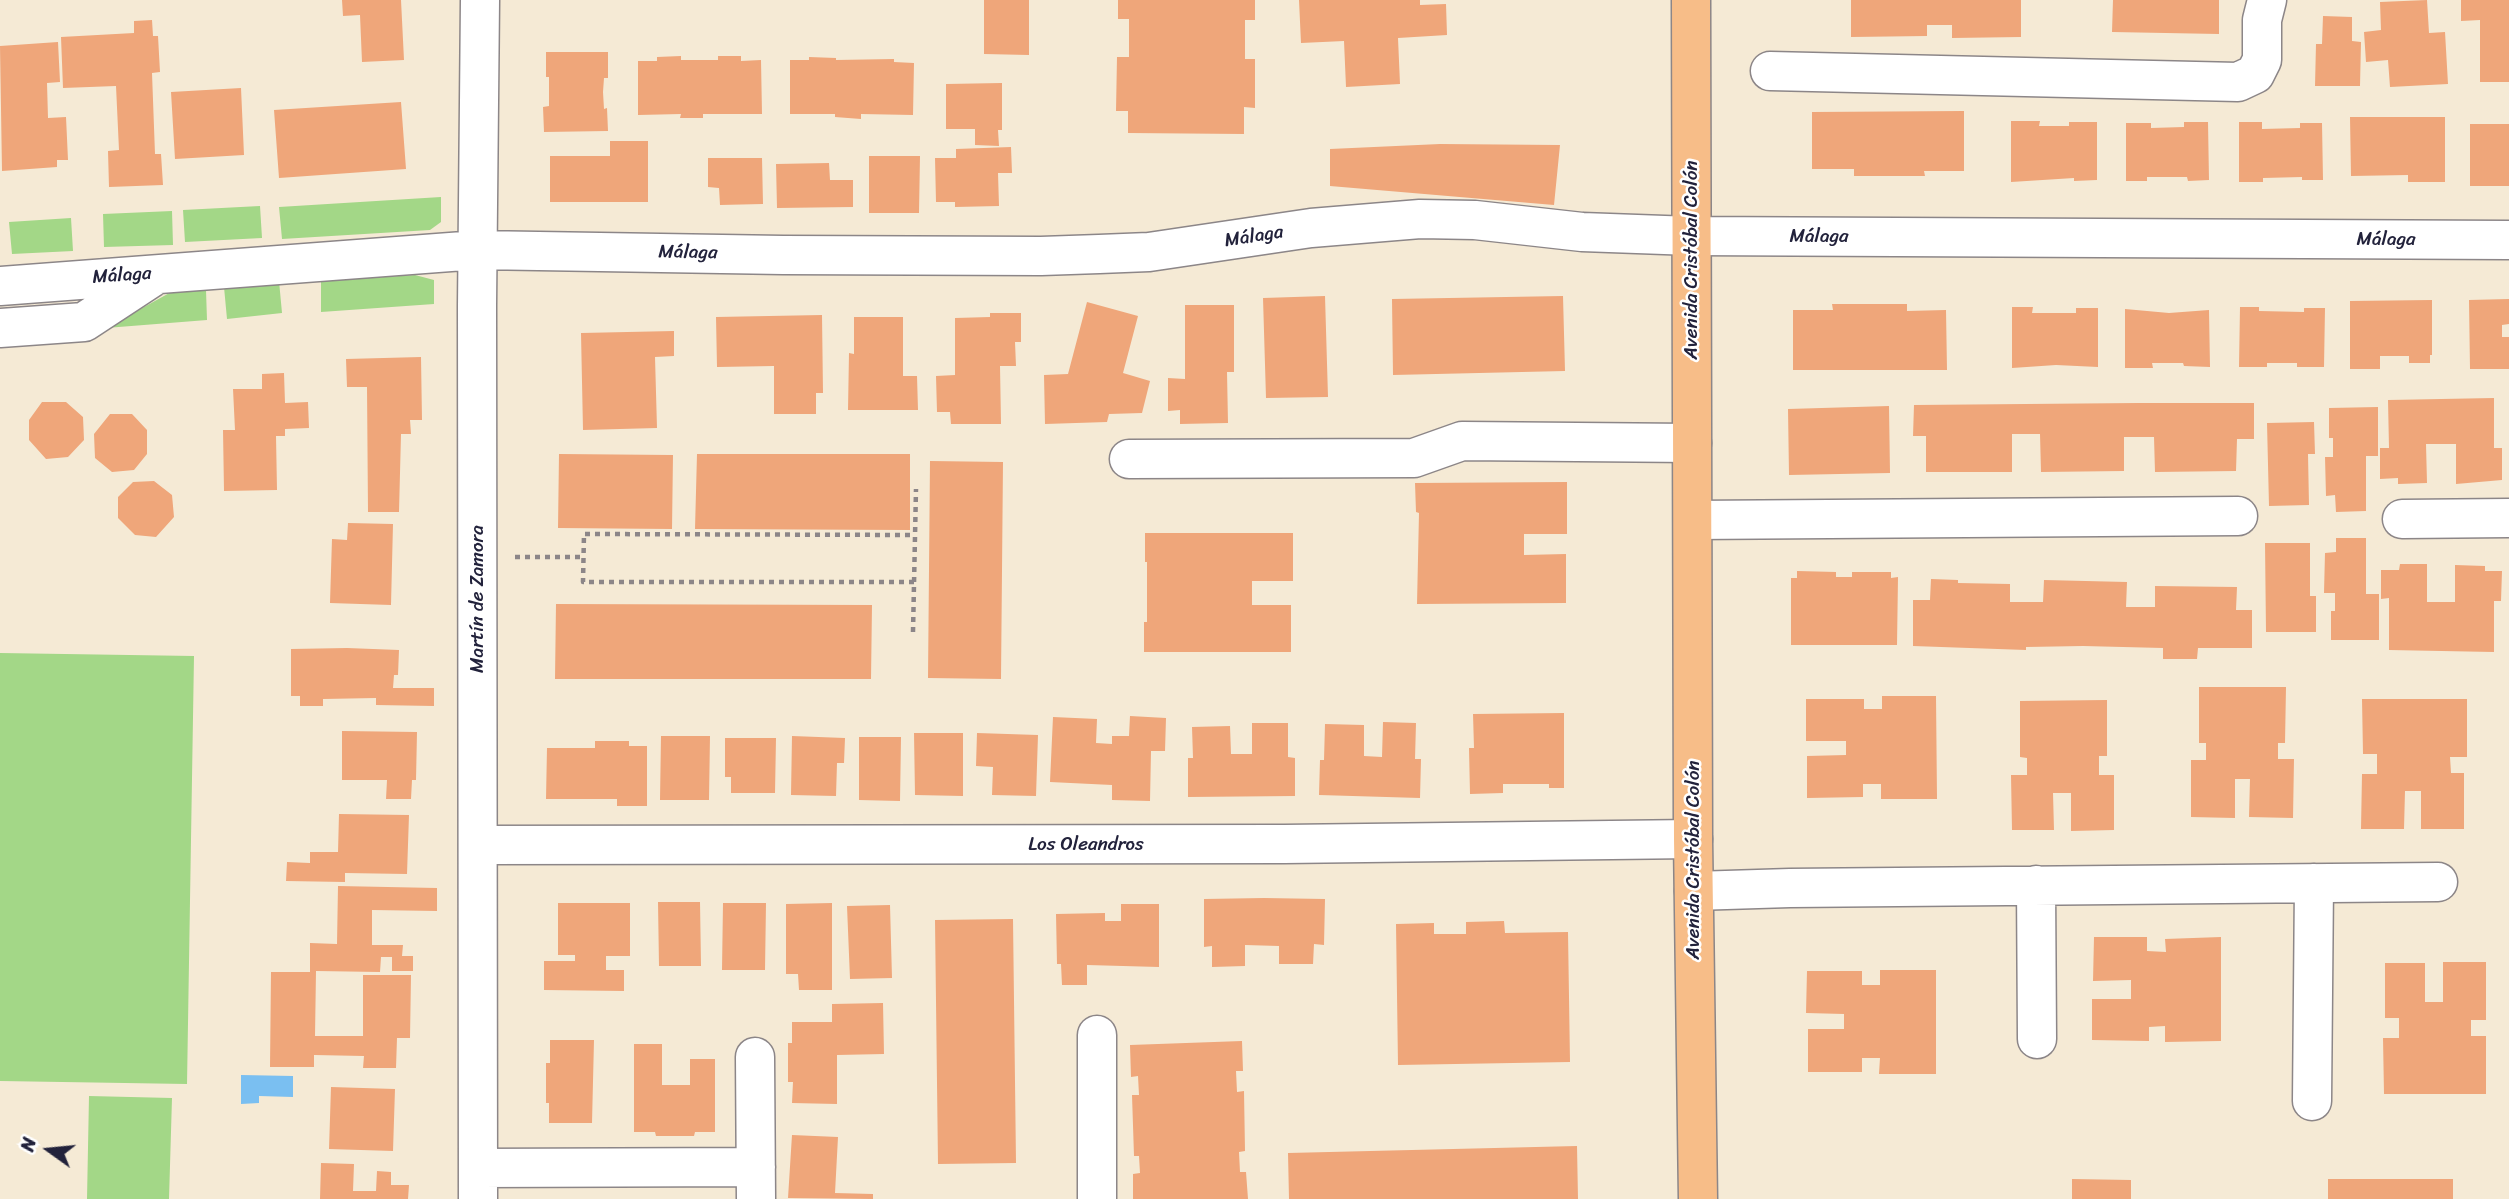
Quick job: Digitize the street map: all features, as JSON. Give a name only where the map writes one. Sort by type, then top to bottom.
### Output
[{"type":"main road","name":"Avenida Cristóbal Colón","points":[[1691,0],[1693,839],[1698,1199]]},
{"type":"street","name":"Martín de Zamora","points":[[478,1183],[477,250],[480,0]]},
{"type":"street","points":[[1770,71],[2238,82],[2255,74],[2262,60],[2262,20],[2267,0]]},
{"type":"street","name":"Málaga","points":[[0,285],[477,250],[783,256],[1076,255],[1149,252],[1311,228],[1420,219],[1502,222],[1582,232],[1692,236],[2509,240]]},
{"type":"street","points":[[0,328],[84,322],[159,273]]},
{"type":"street","points":[[1129,459],[1414,458],[1462,441],[1692,443]]},
{"type":"street","points":[[1693,520],[2238,516]]},
{"type":"street","points":[[2402,519],[2509,518]]},
{"type":"street","name":"Los Oleandros","points":[[479,845],[1284,844],[1693,839]]},
{"type":"street","points":[[1694,891],[2438,882]]},
{"type":"street","points":[[2312,1101],[2314,883]]},
{"type":"street","points":[[2035,885],[2037,1039]]},
{"type":"street","points":[[1097,1035],[1097,1199]]},
{"type":"street","points":[[478,1183],[756,1183],[755,1057]]},
{"type":"path","points":[[914,632],[916,489]]},
{"type":"path","points":[[915,535],[584,534],[583,582],[915,582]]},
{"type":"path","points":[[504,557],[584,557]]},
{"type":"green space","points":[[441,197],[441,222],[430,230],[282,239],[279,207]]},
{"type":"green space","points":[[260,206],[262,238],[185,242],[183,210]]},
{"type":"green space","points":[[172,211],[173,245],[104,247],[103,214]]},
{"type":"green space","points":[[71,218],[73,251],[12,254],[9,222]]},
{"type":"green space","points":[[415,275],[434,280],[434,304],[321,312],[321,281]]},
{"type":"green space","points":[[279,281],[282,313],[227,319],[224,287]]},
{"type":"green space","points":[[206,290],[207,320],[106,328],[173,291]]},
{"type":"green space","points":[[0,653],[194,656],[187,1084],[0,1081]]},
{"type":"green space","points":[[89,1096],[172,1098],[169,1199],[87,1199]]},
{"type":"water","points":[[241,1075],[293,1076],[293,1097],[259,1096],[259,1103],[241,1104]]},
{"type":"building","points":[[342,0],[401,0],[404,60],[362,62],[360,15],[343,16]]},
{"type":"building","points":[[984,0],[1029,0],[1029,55],[984,54]]},
{"type":"building","points":[[1118,0],[1255,0],[1255,20],[1245,20],[1245,59],[1255,59],[1255,108],[1244,107],[1244,134],[1128,133],[1128,111],[1116,111],[1117,57],[1129,57],[1129,19],[1118,19]]},
{"type":"building","points":[[1299,0],[1420,0],[1420,5],[1446,4],[1447,35],[1398,38],[1400,84],[1346,87],[1344,41],[1301,43]]},
{"type":"building","points":[[1851,0],[2021,0],[2021,37],[1952,38],[1952,25],[1927,25],[1927,36],[1851,37]]},
{"type":"building","points":[[2113,0],[2219,0],[2219,34],[2112,32]]},
{"type":"building","points":[[2427,0],[2429,33],[2445,32],[2448,84],[2390,87],[2388,60],[2366,62],[2364,32],[2381,30],[2380,2]]},
{"type":"building","points":[[2461,0],[2509,0],[2509,82],[2480,82],[2480,20],[2461,21]]},
{"type":"building","points":[[2323,16],[2352,17],[2352,41],[2361,42],[2360,86],[2315,86],[2316,44],[2322,44]]},
{"type":"building","points":[[152,20],[153,36],[158,36],[160,72],[152,73],[155,154],[161,154],[163,185],[109,187],[108,151],[119,150],[116,86],[63,88],[61,37],[134,33],[134,21]]},
{"type":"building","points":[[58,42],[60,82],[47,83],[48,118],[66,117],[68,160],[57,160],[57,167],[2,171],[0,46]]},
{"type":"building","points":[[546,52],[608,52],[608,78],[604,78],[603,92],[608,131],[544,132],[543,107],[549,106]]},
{"type":"building","points":[[681,56],[681,60],[718,60],[718,56],[741,56],[741,61],[761,60],[762,114],[703,114],[703,118],[680,118],[681,114],[638,115],[638,61],[657,61],[657,57]]},
{"type":"building","points":[[809,57],[836,60],[894,59],[894,62],[914,63],[913,115],[861,114],[861,119],[835,117],[835,114],[790,114],[790,60],[809,60]]},
{"type":"building","points":[[1002,83],[1002,130],[998,130],[999,146],[975,145],[975,129],[946,129],[946,84]]},
{"type":"building","points":[[241,88],[244,155],[175,159],[171,92]]},
{"type":"building","points":[[401,102],[406,169],[279,178],[274,110]]},
{"type":"building","points":[[1964,111],[1964,171],[1924,171],[1925,176],[1854,176],[1854,169],[1812,169],[1812,112]]},
{"type":"building","points":[[2350,117],[2445,117],[2445,182],[2408,182],[2408,175],[2351,176]]},
{"type":"building","points":[[2011,121],[2040,121],[2039,126],[2097,122],[2097,180],[2074,181],[2074,178],[2011,182]]},
{"type":"building","points":[[2184,122],[2208,122],[2209,180],[2147,177],[2147,181],[2126,181],[2126,123],[2151,123],[2151,128],[2184,127]]},
{"type":"building","points":[[2239,122],[2262,122],[2262,129],[2300,128],[2300,123],[2322,123],[2323,180],[2302,180],[2302,177],[2239,182]]},
{"type":"building","points":[[2470,124],[2509,124],[2509,186],[2470,186]]},
{"type":"building","points":[[610,141],[648,141],[648,202],[550,202],[550,156],[610,156]]},
{"type":"building","points":[[1440,144],[1560,145],[1554,205],[1330,186],[1330,149]]},
{"type":"building","points":[[1011,147],[1012,173],[998,173],[999,206],[955,207],[955,202],[936,202],[935,158],[956,158],[956,149]]},
{"type":"building","points":[[869,156],[920,156],[919,213],[869,213]]},
{"type":"building","points":[[708,158],[762,158],[763,204],[720,205],[719,188],[708,187]]},
{"type":"building","points":[[829,163],[830,180],[853,180],[853,207],[777,208],[776,164]]},
{"type":"building","points":[[1325,296],[1328,397],[1266,398],[1263,298]]},
{"type":"building","points":[[1563,296],[1565,371],[1393,375],[1392,299]]},
{"type":"building","points":[[2509,299],[2509,324],[2502,325],[2502,337],[2509,337],[2509,369],[2470,369],[2469,300]]},
{"type":"building","points":[[2432,300],[2430,363],[2409,363],[2409,356],[2380,356],[2380,369],[2350,369],[2350,301]]},
{"type":"building","points":[[1087,302],[1138,316],[1123,373],[1150,381],[1142,413],[1109,414],[1107,422],[1045,424],[1044,375],[1068,374]]},
{"type":"building","points":[[1832,304],[1907,304],[1907,311],[1946,310],[1947,370],[1793,370],[1793,310],[1833,310]]},
{"type":"building","points":[[1185,305],[1234,305],[1234,372],[1227,372],[1228,423],[1180,424],[1180,410],[1168,411],[1168,378],[1185,379]]},
{"type":"building","points":[[2012,307],[2033,307],[2032,313],[2076,313],[2076,308],[2098,308],[2098,367],[2056,365],[2012,368]]},
{"type":"building","points":[[2240,307],[2259,307],[2259,311],[2304,312],[2304,308],[2325,308],[2324,367],[2297,367],[2297,363],[2267,363],[2267,367],[2239,367]]},
{"type":"building","points":[[2125,309],[2169,313],[2209,310],[2210,367],[2184,366],[2183,363],[2152,363],[2153,368],[2125,368]]},
{"type":"building","points":[[990,313],[1021,313],[1021,342],[1015,342],[1016,366],[1000,366],[1001,424],[951,424],[950,412],[937,412],[936,376],[955,375],[955,318],[990,317]]},
{"type":"building","points":[[822,315],[823,393],[816,393],[816,414],[774,414],[774,366],[717,367],[716,317]]},
{"type":"building","points":[[854,317],[903,317],[903,376],[917,376],[918,410],[848,410],[849,353],[854,354]]},
{"type":"building","points":[[674,331],[674,356],[655,357],[657,428],[583,430],[581,333]]},
{"type":"building","points":[[421,357],[422,420],[410,420],[411,434],[401,434],[399,512],[368,512],[367,387],[347,387],[346,359]]},
{"type":"building","points":[[284,373],[285,403],[308,402],[309,428],[285,429],[285,436],[276,436],[277,490],[224,491],[223,430],[235,430],[233,389],[262,389],[262,374]]},
{"type":"building","points":[[2494,398],[2494,448],[2502,448],[2502,480],[2456,484],[2456,444],[2426,444],[2427,483],[2398,484],[2398,478],[2380,479],[2380,448],[2389,448],[2388,400]]},
{"type":"building","points":[[42,402],[66,402],[83,417],[84,440],[68,457],[46,459],[29,440],[29,420]]},
{"type":"building","points":[[2254,403],[2254,439],[2237,439],[2236,471],[2155,472],[2154,437],[2124,437],[2124,471],[2041,472],[2040,434],[2012,434],[2012,472],[1926,472],[1926,436],[1913,436],[1914,405]]},
{"type":"building","points":[[1889,406],[1890,473],[1789,475],[1788,409]]},
{"type":"building","points":[[2378,407],[2378,456],[2366,456],[2366,511],[2336,512],[2335,495],[2326,496],[2325,457],[2333,457],[2333,438],[2329,438],[2329,408]]},
{"type":"building","points":[[110,414],[132,414],[147,430],[147,454],[134,470],[112,472],[95,458],[94,434]]},
{"type":"building","points":[[2314,422],[2315,454],[2308,454],[2309,505],[2269,506],[2267,423]]},
{"type":"building","points":[[559,454],[673,455],[672,529],[558,528]]},
{"type":"building","points":[[697,454],[910,454],[910,530],[695,529]]},
{"type":"building","points":[[930,461],[1003,462],[1001,679],[928,678]]},
{"type":"building","points":[[154,481],[172,495],[174,517],[156,537],[135,535],[118,518],[118,497],[133,482]]},
{"type":"building","points":[[1567,482],[1567,534],[1524,534],[1524,555],[1566,554],[1566,603],[1417,604],[1419,513],[1416,512],[1415,483]]},
{"type":"building","points":[[348,523],[393,524],[391,605],[330,603],[332,539],[347,540]]},
{"type":"building","points":[[1145,533],[1293,533],[1293,581],[1252,581],[1252,605],[1291,605],[1291,652],[1144,652],[1144,622],[1147,622]]},
{"type":"building","points":[[2336,538],[2366,538],[2366,594],[2379,594],[2379,640],[2331,640],[2331,611],[2335,611],[2335,593],[2324,593],[2325,553],[2336,552]]},
{"type":"building","points":[[2265,543],[2310,543],[2310,596],[2316,596],[2316,632],[2266,632]]},
{"type":"building","points":[[2400,564],[2427,564],[2427,602],[2455,602],[2455,565],[2485,566],[2485,571],[2502,571],[2501,601],[2494,601],[2494,652],[2389,650],[2389,598],[2381,599],[2381,570],[2399,570]]},
{"type":"building","points":[[1797,571],[1836,572],[1836,577],[1852,577],[1852,572],[1891,572],[1891,578],[1898,577],[1897,645],[1791,645],[1791,578],[1797,578]]},
{"type":"building","points":[[1931,579],[1958,580],[1958,583],[2010,584],[2010,602],[2043,602],[2044,580],[2127,582],[2126,607],[2155,607],[2155,586],[2237,587],[2236,610],[2252,610],[2252,648],[2198,648],[2197,659],[2163,659],[2163,648],[2083,646],[2026,647],[2026,650],[1913,646],[1913,600],[1930,600]]},
{"type":"building","points":[[556,604],[872,605],[871,679],[555,679]]},
{"type":"building","points":[[291,649],[399,650],[398,675],[394,675],[393,688],[434,688],[434,706],[376,705],[376,698],[323,699],[323,706],[300,706],[300,696],[291,696]]},
{"type":"building","points":[[2199,687],[2286,687],[2285,743],[2278,743],[2278,759],[2294,759],[2293,818],[2249,817],[2250,779],[2235,779],[2235,818],[2191,817],[2191,760],[2206,760],[2206,743],[2199,743]]},
{"type":"building","points":[[1882,696],[1936,696],[1937,799],[1881,799],[1881,784],[1863,784],[1863,797],[1807,798],[1807,756],[1846,755],[1846,741],[1806,741],[1806,699],[1864,699],[1864,709],[1882,709]]},
{"type":"building","points":[[2362,699],[2467,699],[2467,757],[2450,757],[2451,773],[2464,773],[2464,829],[2421,829],[2421,791],[2405,791],[2404,829],[2361,829],[2362,774],[2377,774],[2377,754],[2363,754]]},
{"type":"building","points":[[2107,700],[2107,756],[2099,756],[2099,775],[2114,775],[2114,830],[2071,831],[2071,793],[2053,793],[2054,830],[2012,830],[2011,775],[2027,775],[2027,758],[2020,757],[2020,701]]},
{"type":"building","points":[[1564,713],[1564,788],[1549,788],[1549,784],[1503,784],[1503,793],[1470,794],[1469,748],[1474,748],[1473,714]]},
{"type":"building","points":[[1130,716],[1166,718],[1165,751],[1151,751],[1150,801],[1112,800],[1112,785],[1050,782],[1053,717],[1097,719],[1096,743],[1112,744],[1112,736],[1129,736]]},
{"type":"building","points":[[1383,722],[1416,723],[1415,759],[1421,759],[1420,798],[1319,795],[1325,724],[1364,725],[1364,756],[1382,757]]},
{"type":"building","points":[[1252,723],[1288,723],[1288,757],[1295,758],[1295,796],[1188,797],[1188,758],[1193,758],[1192,727],[1230,726],[1231,754],[1252,754]]},
{"type":"building","points":[[342,731],[417,732],[416,780],[412,780],[411,799],[386,799],[387,780],[342,780]]},
{"type":"building","points":[[914,733],[963,733],[963,796],[915,795]]},
{"type":"building","points":[[977,733],[1038,735],[1036,796],[992,795],[993,767],[976,766]]},
{"type":"building","points":[[661,736],[710,736],[709,800],[660,800]]},
{"type":"building","points":[[792,736],[845,738],[844,763],[837,763],[836,796],[791,795]]},
{"type":"building","points":[[859,737],[901,737],[900,801],[859,800]]},
{"type":"building","points":[[725,738],[776,738],[775,793],[731,793],[731,777],[725,777]]},
{"type":"building","points":[[595,741],[629,741],[629,746],[647,746],[647,806],[617,806],[617,799],[546,799],[547,748],[595,748]]},
{"type":"building","points":[[339,814],[409,815],[407,874],[345,873],[345,882],[286,881],[287,862],[310,863],[310,852],[338,852]]},
{"type":"building","points":[[338,886],[437,888],[437,911],[372,910],[372,945],[403,945],[402,956],[413,956],[413,971],[392,971],[392,957],[381,957],[380,972],[316,971],[315,1036],[363,1036],[363,975],[411,975],[410,1038],[397,1038],[396,1068],[363,1068],[364,1056],[314,1055],[314,1067],[270,1067],[271,972],[310,972],[310,943],[337,944]]},
{"type":"building","points":[[1204,899],[1325,899],[1324,945],[1314,944],[1313,964],[1279,964],[1279,946],[1245,945],[1245,966],[1212,967],[1212,946],[1204,947]]},
{"type":"building","points":[[658,902],[700,902],[701,966],[659,966]]},
{"type":"building","points":[[558,903],[630,903],[630,956],[606,956],[606,970],[624,970],[624,991],[544,990],[544,961],[575,961],[575,955],[558,955]]},
{"type":"building","points":[[723,903],[766,903],[765,970],[722,970]]},
{"type":"building","points":[[832,903],[832,990],[799,990],[798,974],[786,974],[786,904]]},
{"type":"building","points":[[1121,904],[1159,904],[1159,967],[1087,965],[1087,985],[1062,985],[1061,964],[1057,964],[1056,914],[1105,913],[1105,921],[1121,921]]},
{"type":"building","points":[[890,905],[892,978],[850,979],[847,906]]},
{"type":"building","points":[[1013,919],[1016,1163],[938,1164],[935,920]]},
{"type":"building","points":[[1504,921],[1505,933],[1568,932],[1570,1062],[1398,1065],[1396,924],[1434,923],[1434,934],[1466,934],[1466,922]]},
{"type":"building","points":[[2094,937],[2147,937],[2147,951],[2166,952],[2165,939],[2221,937],[2221,1041],[2165,1042],[2165,1026],[2149,1027],[2149,1041],[2092,1040],[2092,999],[2131,999],[2131,980],[2093,981]]},
{"type":"building","points":[[2443,962],[2486,962],[2486,1020],[2471,1020],[2471,1036],[2486,1036],[2486,1094],[2384,1094],[2383,1038],[2399,1038],[2399,1018],[2385,1018],[2385,963],[2425,963],[2425,1002],[2443,1002]]},
{"type":"building","points":[[1880,970],[1936,970],[1936,1074],[1879,1074],[1880,1058],[1862,1058],[1862,1072],[1808,1072],[1808,1029],[1844,1029],[1844,1014],[1806,1013],[1807,971],[1862,971],[1862,985],[1880,985]]},
{"type":"building","points":[[883,1003],[884,1054],[837,1055],[837,1104],[792,1103],[793,1082],[788,1082],[788,1043],[792,1043],[792,1022],[832,1022],[832,1004]]},
{"type":"building","points":[[550,1040],[594,1040],[592,1123],[549,1123],[546,1063],[550,1063]]},
{"type":"building","points":[[1242,1041],[1243,1071],[1236,1071],[1237,1092],[1244,1091],[1245,1151],[1239,1152],[1240,1172],[1246,1172],[1248,1199],[1133,1199],[1133,1174],[1140,1173],[1139,1156],[1134,1156],[1132,1095],[1139,1095],[1138,1076],[1131,1077],[1130,1045]]},
{"type":"building","points":[[634,1044],[662,1044],[662,1085],[690,1085],[690,1059],[715,1059],[715,1132],[695,1132],[694,1136],[656,1136],[655,1132],[634,1132]]},
{"type":"building","points":[[331,1087],[395,1089],[393,1151],[329,1149]]},
{"type":"building","points":[[792,1135],[838,1137],[835,1193],[873,1194],[873,1199],[788,1198]]},
{"type":"building","points":[[1577,1146],[1578,1199],[1289,1199],[1288,1153]]},
{"type":"building","points":[[321,1163],[354,1164],[353,1191],[376,1191],[377,1171],[391,1172],[391,1185],[409,1185],[408,1199],[320,1199]]},
{"type":"building","points":[[2072,1179],[2131,1180],[2131,1199],[2072,1199]]},
{"type":"building","points":[[2328,1179],[2453,1179],[2453,1199],[2328,1199]]}]
